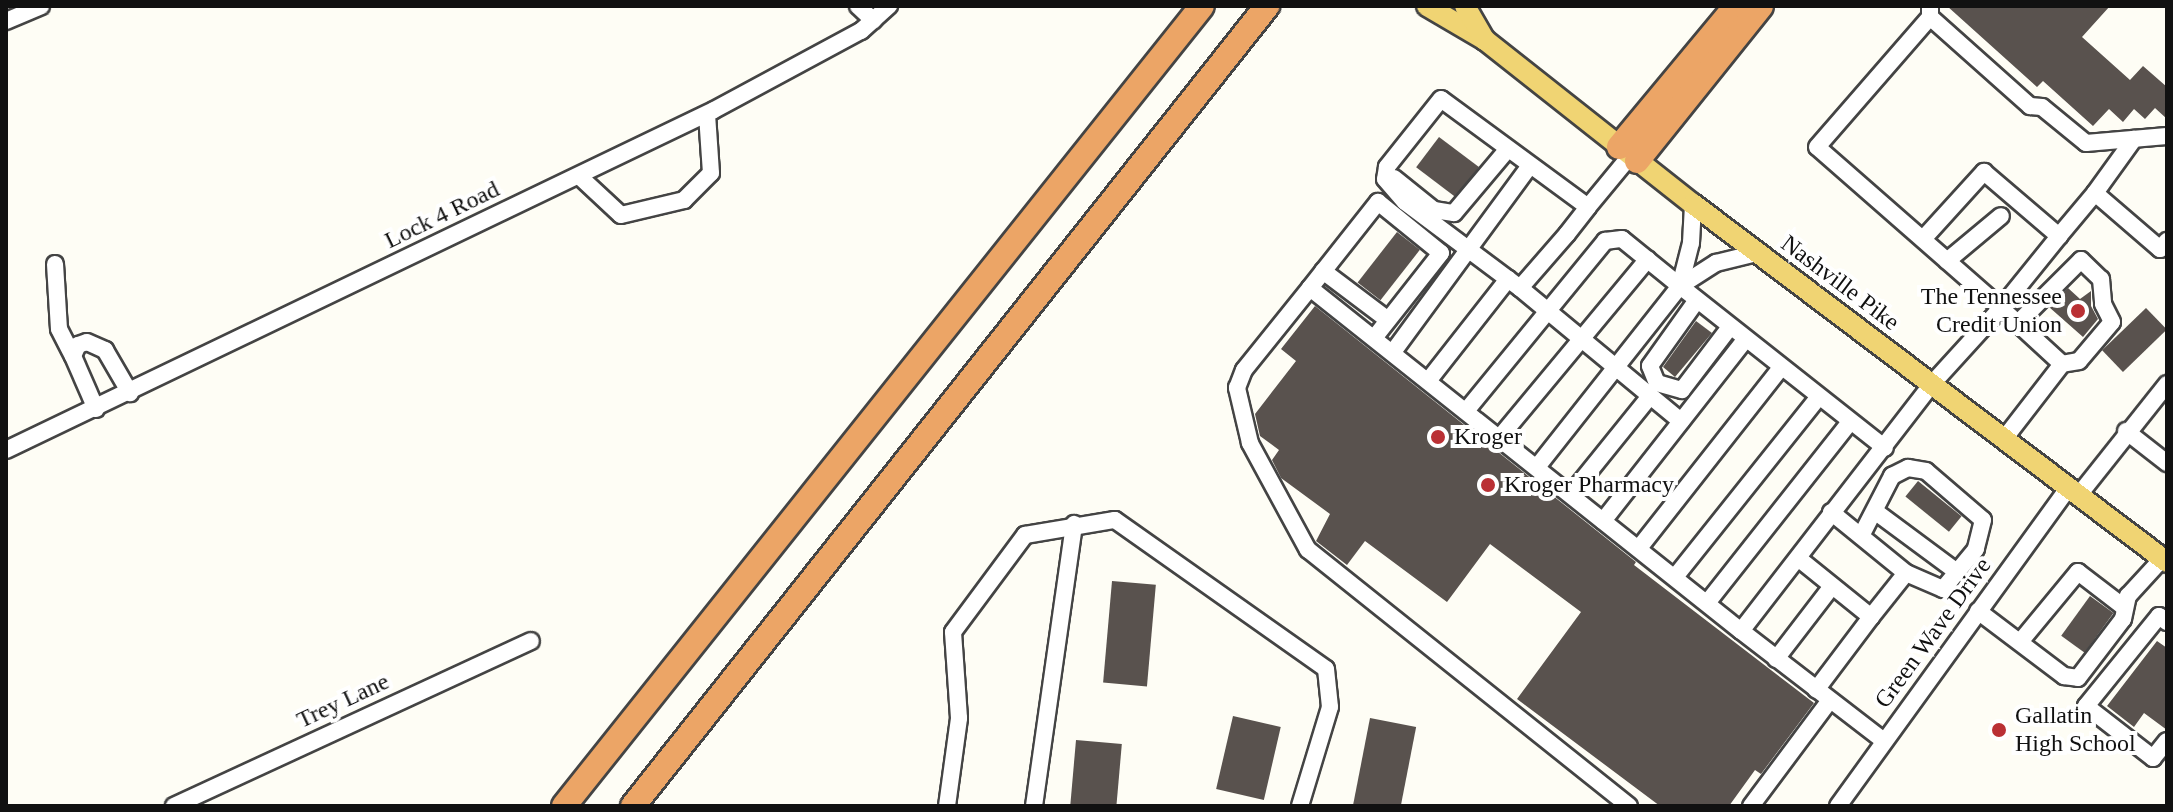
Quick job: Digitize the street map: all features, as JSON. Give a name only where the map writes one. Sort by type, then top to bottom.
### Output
[{"type":"highway","points":[[564,806],[1202,6]]},
{"type":"highway","points":[[633,806],[1267,6]]},
{"type":"highway","points":[[1629,155],[1736,6]]},
{"type":"highway","points":[[1629,155],[1761,6]]},
{"type":"main road","name":"Nashville Pike","points":[[1427,6],[1485,40],[1757,253],[2165,560]]},
{"type":"main road","name":"Nashville Pike","points":[[1465,6],[1485,40]]},
{"type":"street","points":[[6,21],[41,6]]},
{"type":"street","points":[[858,6],[873,20]]},
{"type":"street","name":"Lock 4 Road","points":[[6,450],[707,114],[873,20],[889,6]]},
{"type":"street","points":[[2062,364],[1817,147],[1930,12],[2030,106],[2042,107],[2086,143],[2167,136]]},
{"type":"street","points":[[1374,338],[1441,253],[1399,208],[1385,179],[1386,172],[1441,99],[1529,167],[1550,189],[1588,207]]},
{"type":"street","points":[[579,176],[621,215],[684,200],[711,173],[707,114]]},
{"type":"street","points":[[1741,631],[1931,385],[2001,308],[2095,193],[2134,139]]},
{"type":"street","points":[[1386,172],[1434,210],[1454,213],[1507,150]]},
{"type":"street","points":[[1428,381],[1588,207],[1629,155]]},
{"type":"street","points":[[1393,352],[1529,167]]},
{"type":"street","points":[[1923,239],[1984,172],[2059,236]]},
{"type":"street","points":[[2095,193],[2160,249],[2167,241]]},
{"type":"street","points":[[1629,806],[1308,550],[1250,443],[1237,388],[1244,370],[1378,202],[1399,208],[1470,248],[1681,421]]},
{"type":"street","points":[[1680,286],[1691,243],[1693,204]]},
{"type":"street","points":[[1947,261],[2001,216]]},
{"type":"street","points":[[1466,411],[1605,241],[1622,239],[1817,399],[1885,448]]},
{"type":"street","points":[[1537,467],[1680,286],[1716,263],[1757,253]]},
{"type":"street","points":[[1500,437],[1648,259]]},
{"type":"street","points":[[2004,439],[2062,364],[2079,361],[2112,322],[2103,304],[2101,279],[2081,260],[2018,323]]},
{"type":"street","points":[[55,264],[59,329],[96,409]]},
{"type":"street","points":[[1323,271],[1388,320]]},
{"type":"street","points":[[1421,278],[1438,291]]},
{"type":"street","points":[[1310,288],[1776,659],[1884,741]]},
{"type":"street","points":[[1697,300],[1650,366],[1657,383],[1682,390],[1730,327]]},
{"type":"street","points":[[1603,521],[1745,340]]},
{"type":"street","points":[[73,356],[78,345],[87,342],[105,350],[130,393]]},
{"type":"street","points":[[1639,548],[1780,369]]},
{"type":"street","points":[[2129,428],[2167,384]]},
{"type":"street","points":[[1571,494],[1650,396]]},
{"type":"street","points":[[2129,428],[2144,424],[2167,398]]},
{"type":"street","points":[[1675,577],[1817,399]]},
{"type":"street","points":[[1707,603],[1850,422]]},
{"type":"street","points":[[2129,428],[2167,463]]},
{"type":"street","name":"Green Wave Drive","points":[[1838,806],[1978,611],[2073,492],[2129,428]]},
{"type":"street","points":[[1831,512],[1906,573],[1943,589],[1976,549],[1983,520],[1926,471],[1908,468],[1892,476],[1861,536]]},
{"type":"street","points":[[1876,512],[1957,572]]},
{"type":"street","points":[[947,806],[959,718],[953,632],[1025,535],[1074,524],[1115,520],[1326,669],[1330,707],[1300,806]]},
{"type":"street","points":[[1034,806],[1074,524]]},
{"type":"street","points":[[1798,558],[1871,617]]},
{"type":"street","points":[[1978,611],[2064,676],[2078,678],[2089,669],[2125,608],[2128,596],[2165,560]]},
{"type":"street","points":[[2020,642],[2078,572],[2125,608]]},
{"type":"street","points":[[1751,806],[1871,617],[1906,573]]},
{"type":"street","points":[[1776,659],[1832,586]]},
{"type":"street","points":[[2164,615],[2086,706],[2153,758],[2167,741]]},
{"type":"street","name":"Trey Lane","points":[[183,804],[531,641]]},
{"type":"building","points":[[1947,6],[2110,6],[2082,37],[2130,80],[2143,66],[2167,87],[2167,119],[2155,108],[2145,119],[2134,109],[2123,122],[2109,109],[2093,126],[2043,81],[2037,87]]},
{"type":"building","points":[[1439,137],[1479,167],[1456,197],[1416,167]]},
{"type":"building","points":[[1397,232],[1420,250],[1380,300],[1358,282]]},
{"type":"building","points":[[2068,288],[2080,299],[2091,291],[2091,306],[2098,319],[2083,337],[2049,307]]},
{"type":"building","points":[[1315,306],[1636,562],[1634,565],[1814,703],[1761,774],[1755,770],[1729,806],[1660,806],[1517,699],[1581,612],[1490,544],[1447,602],[1365,541],[1347,565],[1316,541],[1330,514],[1281,478],[1272,460],[1279,450],[1260,436],[1255,414],[1296,361],[1281,349]]},
{"type":"building","points":[[2146,308],[2167,330],[2123,372],[2102,350]]},
{"type":"building","points":[[1696,321],[1712,333],[1675,377],[1663,367]]},
{"type":"building","points":[[1918,481],[1962,516],[1949,532],[1905,497]]},
{"type":"building","points":[[1112,581],[1156,585],[1147,686],[1103,683]]},
{"type":"building","points":[[2090,596],[2113,613],[2085,653],[2061,636]]},
{"type":"building","points":[[2157,641],[2167,648],[2167,730],[2144,713],[2134,727],[2107,706]]},
{"type":"building","points":[[1233,716],[1281,727],[1264,800],[1216,789]]},
{"type":"building","points":[[1370,718],[1416,727],[1401,806],[1353,806]]},
{"type":"building","points":[[1076,740],[1122,744],[1116,806],[1070,806]]},
{"type":"place","name":"The Tennessee Credit Union","points":[[2078,311]]},
{"type":"place","name":"Kroger","points":[[1438,437]]},
{"type":"place","name":"Kroger Pharmacy","points":[[1488,485]]},
{"type":"place","name":"Gallatin High School","points":[[1999,730]]}]
